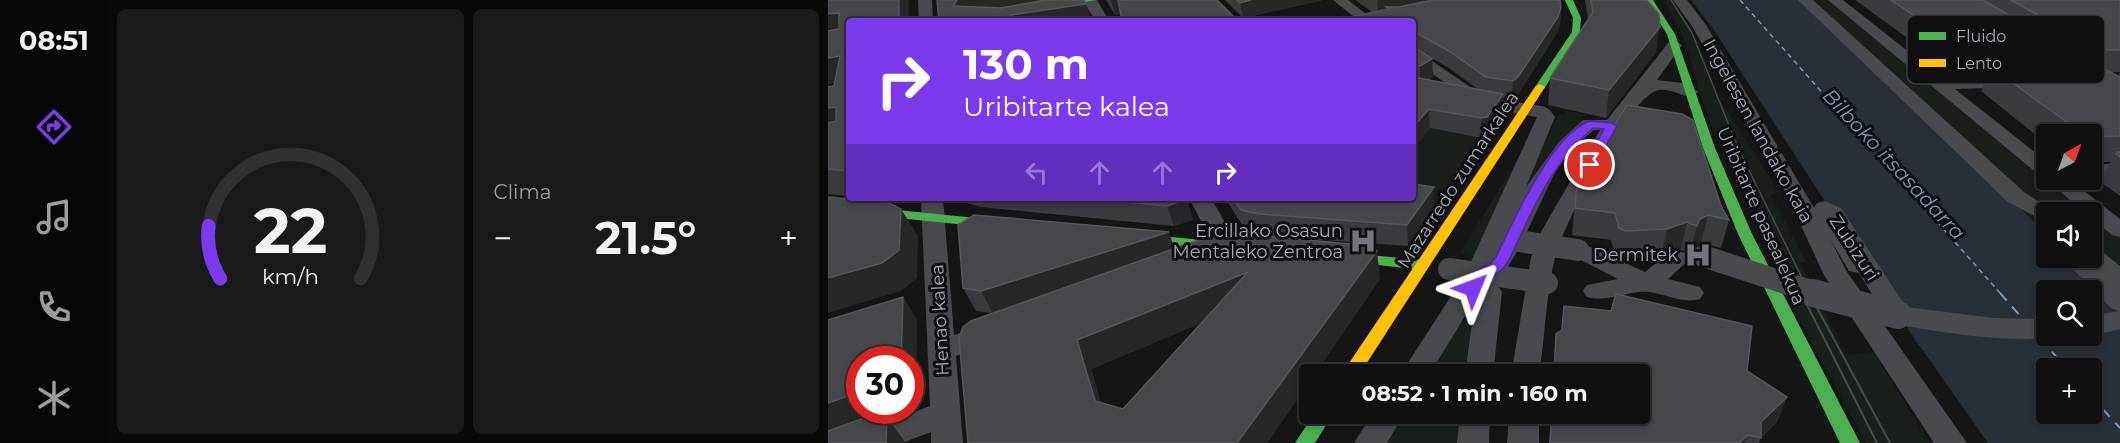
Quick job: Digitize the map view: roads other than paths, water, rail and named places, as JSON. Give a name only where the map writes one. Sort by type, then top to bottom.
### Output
[{"type":"street","points":[[925,0],[926,18]]},
{"type":"street","points":[[989,18],[1091,0],[1100,18]]},
{"type":"street","points":[[1340,0],[1364,18]]},
{"type":"street","name":"Mazarredo zumarkalea","points":[[1357,364],[1576,32],[1577,18],[1569,0]]},
{"type":"street","name":"Uribitarte pasealekua","points":[[1649,0],[1660,15],[1674,45],[1706,140],[1764,271],[1850,443]]},
{"type":"street","name":"Ingelesen landako kaia","points":[[1680,0],[1699,25],[1792,185],[1849,272],[1951,443]]},
{"type":"street","points":[[1805,0],[2016,197],[2036,209]]},
{"type":"street","points":[[1836,0],[1854,0]]},
{"type":"street","points":[[1836,0],[1907,58]]},
{"type":"street","points":[[1528,364],[1546,247],[1553,230],[1612,126],[1668,56],[1674,45]]},
{"type":"street","points":[[1416,55],[1480,101]]},
{"type":"street","points":[[1637,94],[1656,84],[1671,85],[1690,92]]},
{"type":"street","points":[[1939,84],[2036,163]]},
{"type":"street","points":[[1416,90],[1541,111],[1545,114],[1547,121],[1482,264],[1489,292],[1480,364]]},
{"type":"street","points":[[1421,364],[1464,296],[1502,259],[1514,240],[1534,191],[1566,146],[1590,124],[1612,126]]},
{"type":"street","points":[[2102,170],[2120,169]]},
{"type":"street","points":[[2070,190],[2120,230]]},
{"type":"street","points":[[1202,201],[1239,248]]},
{"type":"street","points":[[828,207],[933,208],[1023,227]]},
{"type":"street","name":"Henao kalea","points":[[933,208],[946,428]]},
{"type":"street","name":"Zubizuri","points":[[1849,272],[1825,208],[1833,213],[1898,315]]},
{"type":"street","points":[[2036,218],[2026,210],[2026,213],[2036,222]]},
{"type":"street","points":[[1116,236],[1239,248]]},
{"type":"street","points":[[1514,240],[1578,250],[1647,283],[1691,293]]},
{"type":"street","points":[[1176,265],[1239,248]]},
{"type":"street","points":[[1316,255],[1424,265],[1547,283]]},
{"type":"street","name":"Zubizuri","points":[[1647,283],[1691,257],[1798,289],[1898,315],[1994,328],[2036,329]]},
{"type":"street","points":[[2102,267],[2120,279]]},
{"type":"street","points":[[2096,268],[2120,302]]},
{"type":"street","points":[[1596,291],[1647,283]]},
{"type":"street","points":[[2102,324],[2120,320]]},
{"type":"street","points":[[941,351],[1008,326]]},
{"type":"street","points":[[1305,443],[1317,424]]},
{"type":"street","points":[[1370,443],[1382,424]]},
{"type":"street","points":[[1473,443],[1474,424]]},
{"type":"street","points":[[1523,443],[1524,424]]},
{"type":"street","points":[[866,443],[946,428]]},
{"type":"water","name":"Bilboko itsasadarra","points":[[1691,0],[1801,0],[2036,223],[2036,268],[2082,268],[2095,280],[2036,280],[2036,346],[2102,346],[2102,287],[2120,304],[2120,443],[1988,443],[1907,328],[1714,30]]},
{"type":"tram line","points":[[1671,0],[1692,33],[1738,148],[1810,294]]},
{"type":"tram line","points":[[1763,218],[1802,294]]},
{"type":"tram line","points":[[1801,293],[1877,443]]},
{"type":"tram line","points":[[1809,293],[1890,443]]},
{"type":"place","name":"Ercillako Osasun Mentaleko Zentroa","points":[[1363,241]]},
{"type":"place","name":"Dermitek","points":[[1698,255]]}]
